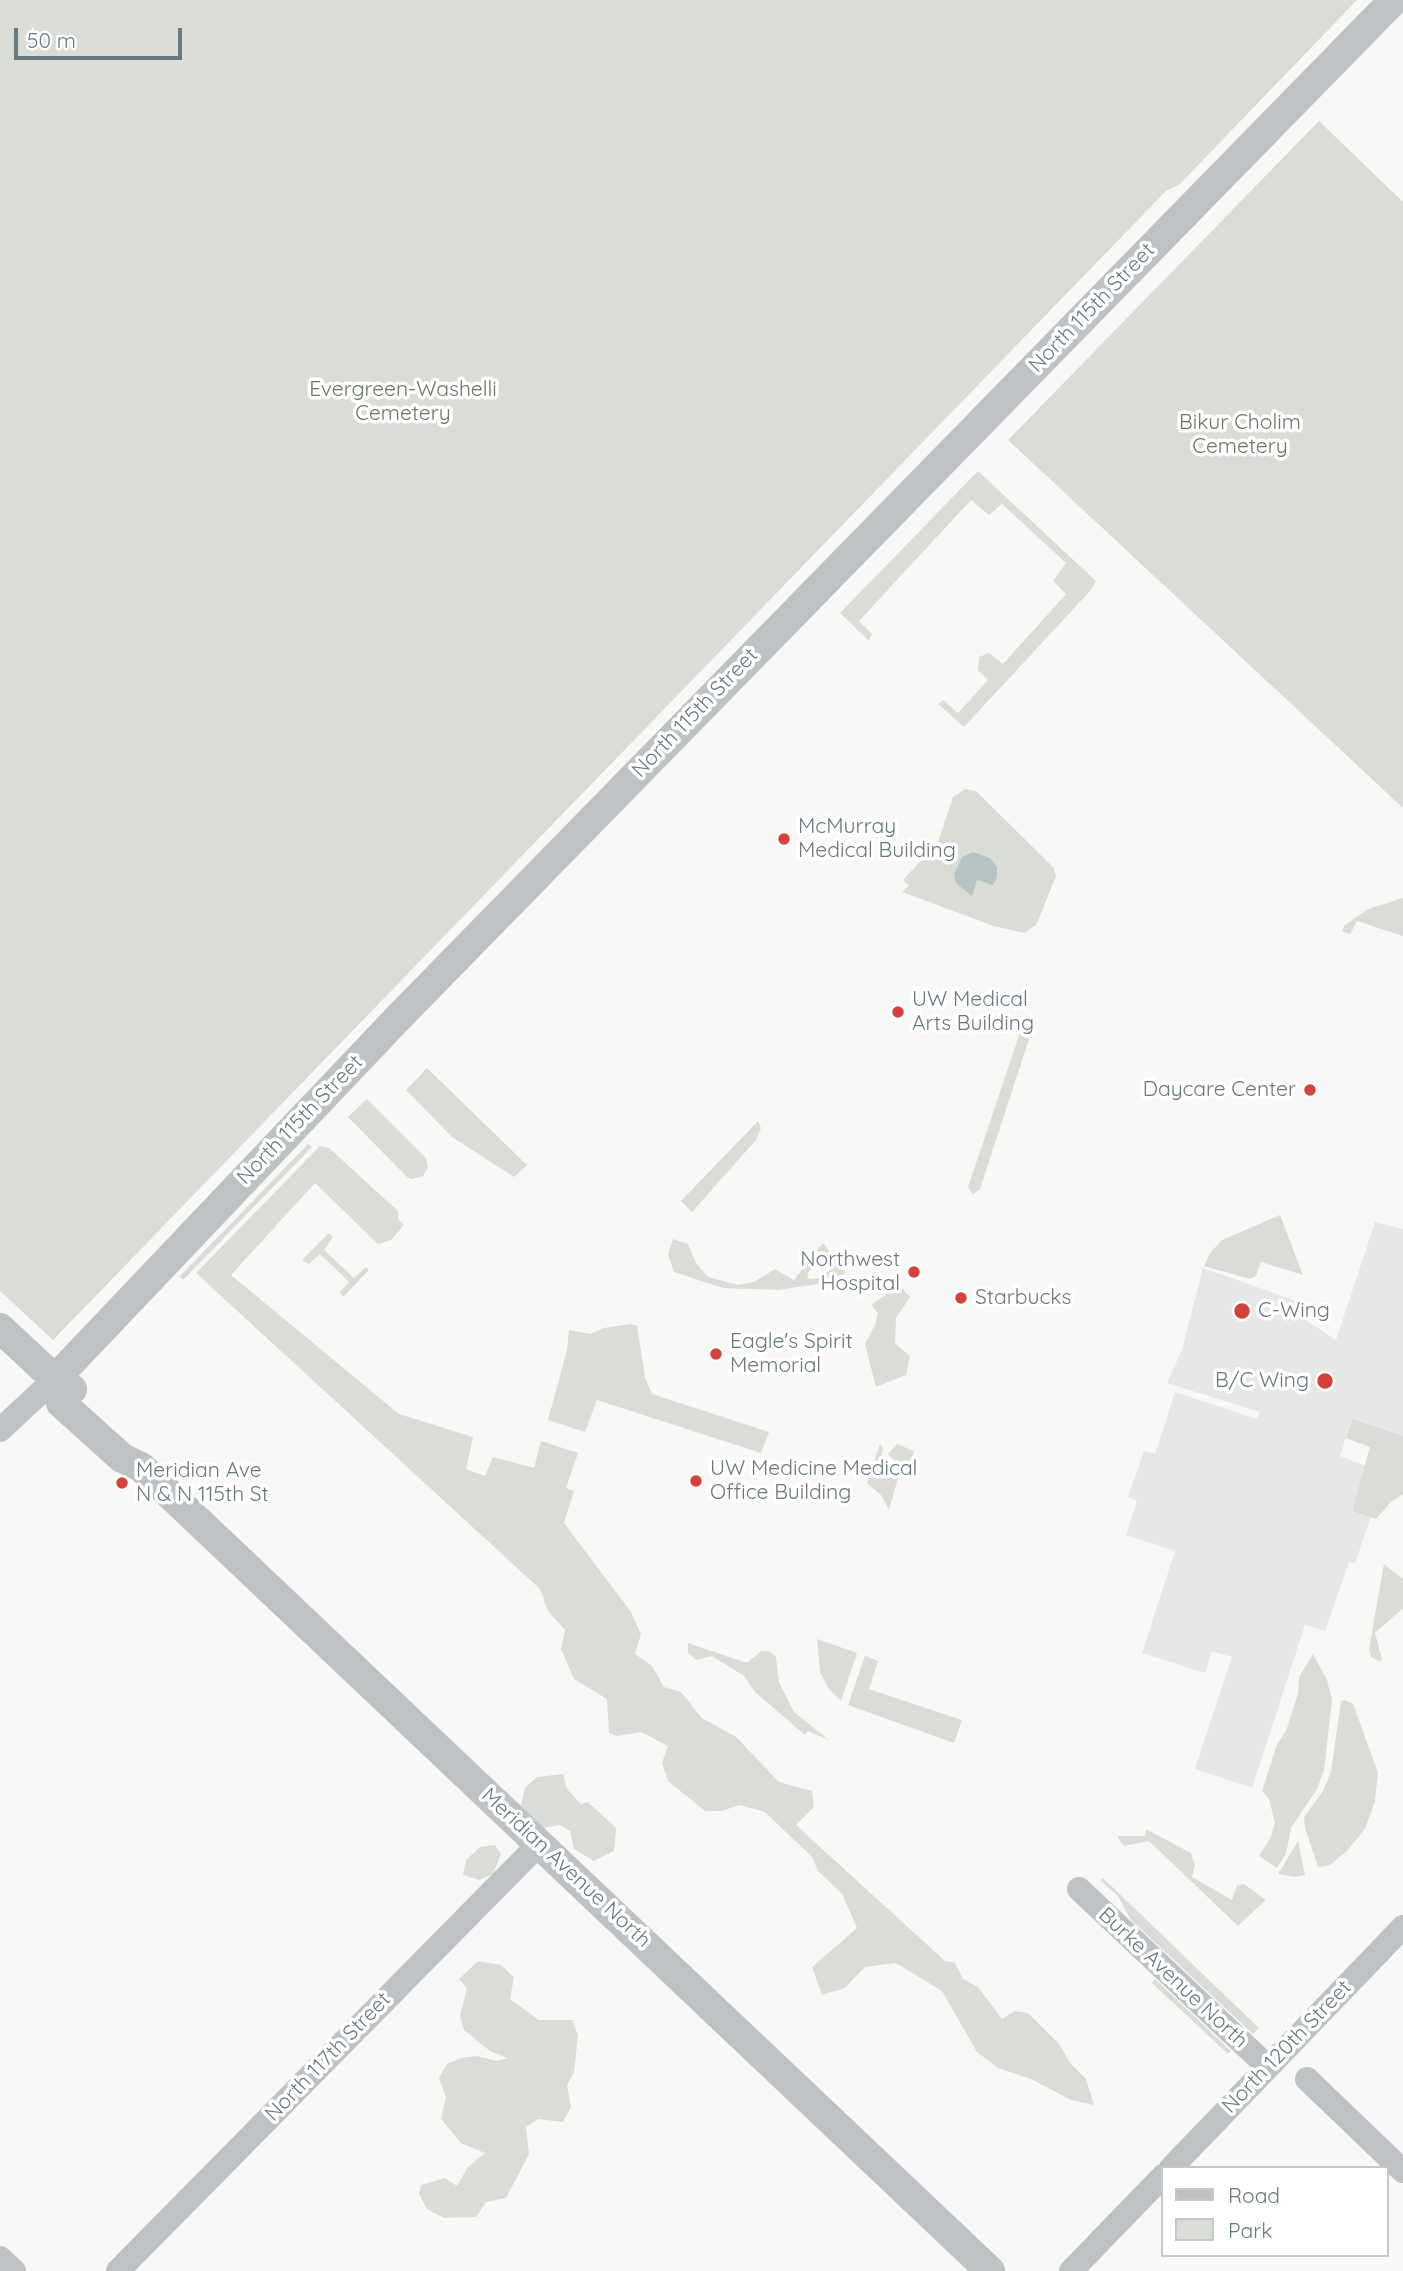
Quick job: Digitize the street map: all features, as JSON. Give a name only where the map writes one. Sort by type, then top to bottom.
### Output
[{"type":"street","name":"North 115th Street","points":[[0,1430],[58,1382],[398,1017],[1394,0]]},
{"type":"street","name":"Meridian Avenue North","points":[[0,1328],[58,1382],[61,1403],[122,1458],[141,1467],[990,2271]]},
{"type":"street","name":"North 117th Street","points":[[118,2271],[539,1844]]},
{"type":"street","name":"Burke Avenue North","points":[[1079,1889],[1268,2067]]},
{"type":"street","name":"North 120th Street","points":[[1173,2166],[1403,1927]]},
{"type":"street","points":[[1307,2079],[1403,2171]]},
{"type":"street","points":[[1070,2271],[1162,2177]]},
{"type":"street","points":[[0,2258],[14,2271]]},
{"type":"shaded area","points":[[973,852],[990,858],[997,867],[997,877],[993,885],[977,880],[972,896],[956,883],[954,874],[962,857]]},
{"type":"shaded area","points":[[1375,1222],[1403,1229],[1403,1441],[1351,1420],[1340,1456],[1366,1466],[1352,1510],[1371,1517],[1355,1563],[1349,1562],[1325,1631],[1305,1625],[1252,1788],[1195,1769],[1232,1657],[1212,1651],[1205,1673],[1142,1653],[1175,1551],[1126,1535],[1137,1501],[1128,1497],[1144,1451],[1155,1454],[1175,1392],[1257,1419],[1260,1412],[1167,1383],[1182,1350],[1203,1268],[1305,1304],[1301,1317],[1336,1340]]},
{"type":"green space","name":"Evergreen-Washelli Cemetery","points":[[0,0],[1357,0],[1179,185],[1166,191],[53,1340],[0,1291]]},
{"type":"green space","name":"Bikur Cholim Cemetery","points":[[1319,121],[1403,202],[1403,808],[1008,440]]},
{"type":"green space","points":[[978,471],[1096,581],[1091,590],[964,727],[938,704],[943,700],[958,713],[988,680],[978,670],[979,657],[989,653],[1003,664],[1066,594],[1053,581],[1066,563],[1002,504],[989,515],[971,500],[859,621],[872,634],[869,641],[840,613]]},
{"type":"green space","points":[[965,789],[976,791],[1054,868],[1056,876],[1036,925],[1024,933],[994,926],[902,892],[909,886],[903,880],[938,842],[953,797]]},
{"type":"green space","points":[[1403,898],[1403,936],[1357,921],[1350,934],[1342,931],[1345,925],[1368,909]]},
{"type":"green space","points":[[1026,1015],[1035,1019],[1034,1024],[980,1189],[973,1194],[968,1187]]},
{"type":"green space","points":[[427,1068],[527,1165],[514,1177],[452,1137],[406,1090]]},
{"type":"green space","points":[[367,1099],[426,1158],[428,1168],[423,1176],[411,1179],[407,1177],[348,1117]]},
{"type":"green space","points":[[758,1121],[761,1128],[756,1140],[692,1212],[681,1201]]},
{"type":"green space","points":[[308,1144],[312,1147],[183,1280],[180,1276]]},
{"type":"green space","points":[[320,1146],[329,1148],[398,1211],[398,1219],[404,1225],[391,1240],[378,1244],[315,1183],[231,1275],[399,1414],[473,1437],[466,1469],[485,1476],[493,1457],[534,1468],[541,1441],[578,1453],[566,1488],[574,1491],[564,1523],[631,1612],[641,1634],[635,1654],[652,1666],[664,1687],[681,1692],[702,1718],[736,1737],[779,1782],[812,1791],[814,1807],[796,1825],[945,1961],[955,1963],[963,1979],[978,1987],[1002,2019],[1015,2011],[1028,2013],[1060,2045],[1070,2063],[1086,2079],[1094,2105],[1071,2100],[1031,2079],[998,2068],[977,2052],[942,1991],[896,1963],[865,1967],[845,1988],[822,1995],[812,1967],[857,1928],[842,1894],[818,1871],[812,1857],[765,1812],[739,1805],[722,1811],[705,1811],[668,1781],[662,1763],[668,1746],[641,1732],[617,1736],[609,1733],[607,1699],[574,1679],[561,1649],[565,1630],[548,1611],[540,1589],[196,1273]]},
{"type":"green space","points":[[1280,1215],[1303,1275],[1261,1262],[1256,1276],[1250,1279],[1204,1266],[1210,1253],[1222,1240]]},
{"type":"green space","points":[[329,1233],[333,1237],[324,1250],[354,1278],[366,1267],[369,1270],[343,1297],[340,1292],[349,1282],[320,1254],[309,1264],[302,1260]]},
{"type":"green space","points":[[673,1239],[688,1244],[696,1263],[708,1277],[738,1285],[754,1282],[775,1269],[794,1280],[823,1243],[846,1273],[817,1284],[779,1290],[723,1288],[674,1272],[668,1254]],"holes":[[[823,1257],[830,1262],[829,1271],[819,1278],[809,1279],[807,1274]]]},
{"type":"green space","points":[[899,1285],[910,1297],[896,1318],[895,1343],[910,1356],[906,1375],[876,1387],[865,1344],[878,1313],[871,1305]]},
{"type":"green space","points":[[631,1324],[637,1326],[645,1377],[652,1394],[769,1432],[761,1453],[597,1400],[585,1432],[548,1420],[567,1350],[569,1330],[590,1334],[604,1328]]},
{"type":"green space","points":[[1352,1419],[1403,1436],[1403,1494],[1391,1502],[1376,1519],[1352,1511],[1370,1447],[1346,1438]]},
{"type":"green space","points":[[880,1444],[883,1448],[881,1459],[897,1472],[898,1478],[889,1510],[881,1495],[867,1483]]},
{"type":"green space","points":[[897,1444],[914,1451],[905,1479],[899,1465],[888,1454]]},
{"type":"green space","points":[[1384,1564],[1403,1579],[1403,1608],[1375,1633],[1382,1660],[1379,1661],[1371,1657],[1369,1649]]},
{"type":"green space","points":[[817,1639],[857,1653],[841,1701],[828,1688],[820,1672]]},
{"type":"green space","points":[[688,1643],[747,1663],[761,1651],[769,1651],[776,1657],[779,1682],[794,1712],[829,1740],[808,1731],[805,1735],[755,1692],[744,1676],[712,1656],[696,1660],[688,1653]]},
{"type":"green space","points":[[1313,1654],[1327,1680],[1332,1700],[1324,1770],[1317,1789],[1291,1828],[1286,1854],[1277,1868],[1259,1856],[1270,1839],[1275,1823],[1269,1799],[1262,1791],[1277,1744],[1286,1731],[1298,1694],[1299,1677]]},
{"type":"green space","points":[[865,1656],[878,1661],[869,1689],[962,1720],[954,1743],[848,1705]]},
{"type":"green space","points":[[1341,1701],[1353,1704],[1378,1773],[1375,1801],[1365,1829],[1347,1851],[1330,1865],[1318,1867],[1304,1817],[1323,1791],[1331,1772]]},
{"type":"green space","points":[[563,1774],[567,1789],[581,1804],[588,1802],[616,1828],[614,1851],[594,1861],[574,1849],[570,1831],[560,1825],[537,1829],[520,1810],[525,1788],[537,1777]]},
{"type":"green space","points":[[1146,1829],[1191,1853],[1195,1865],[1192,1877],[1232,1900],[1237,1885],[1244,1884],[1266,1900],[1238,1926],[1149,1841],[1124,1846],[1117,1836],[1145,1836]]},
{"type":"green space","points":[[1298,1841],[1305,1875],[1294,1877],[1278,1874]]},
{"type":"green space","points":[[495,1845],[501,1854],[493,1874],[479,1880],[463,1875],[466,1860],[480,1847]]},
{"type":"green space","points":[[1103,1878],[1259,2028],[1253,2034],[1131,1920],[1118,1896],[1100,1880]]},
{"type":"green space","points":[[478,1961],[501,1965],[514,1977],[510,1999],[539,2020],[572,2020],[578,2035],[574,2072],[567,2085],[571,2107],[563,2122],[538,2119],[526,2127],[529,2154],[506,2198],[486,2202],[476,2217],[444,2218],[427,2209],[419,2194],[421,2185],[445,2178],[457,2186],[468,2167],[485,2153],[461,2143],[441,2119],[446,2097],[439,2078],[447,2064],[461,2058],[477,2056],[497,2061],[507,2058],[490,2051],[464,2030],[460,2016],[467,1989],[459,1979]]},
{"type":"green space","points":[[1155,1979],[1231,2051],[1228,2054],[1152,1983]]},
{"type":"place","name":"McMurray Medical Building","points":[[784,839]]},
{"type":"place","name":"UW Medical Arts Building","points":[[898,1012]]},
{"type":"place","name":"Daycare Center","points":[[1310,1090]]},
{"type":"place","name":"Northwest Hospital","points":[[914,1272]]},
{"type":"place","name":"Starbucks","points":[[961,1298]]},
{"type":"place","name":"C-Wing","points":[[1242,1311]]},
{"type":"place","name":"Eagle's Spirit Memorial","points":[[716,1354]]},
{"type":"place","name":"B/C Wing","points":[[1325,1381]]},
{"type":"place","name":"UW Medicine Medical Office Building","points":[[696,1481]]},
{"type":"place","name":"Meridian Ave N & N 115th St","points":[[122,1483]]}]
